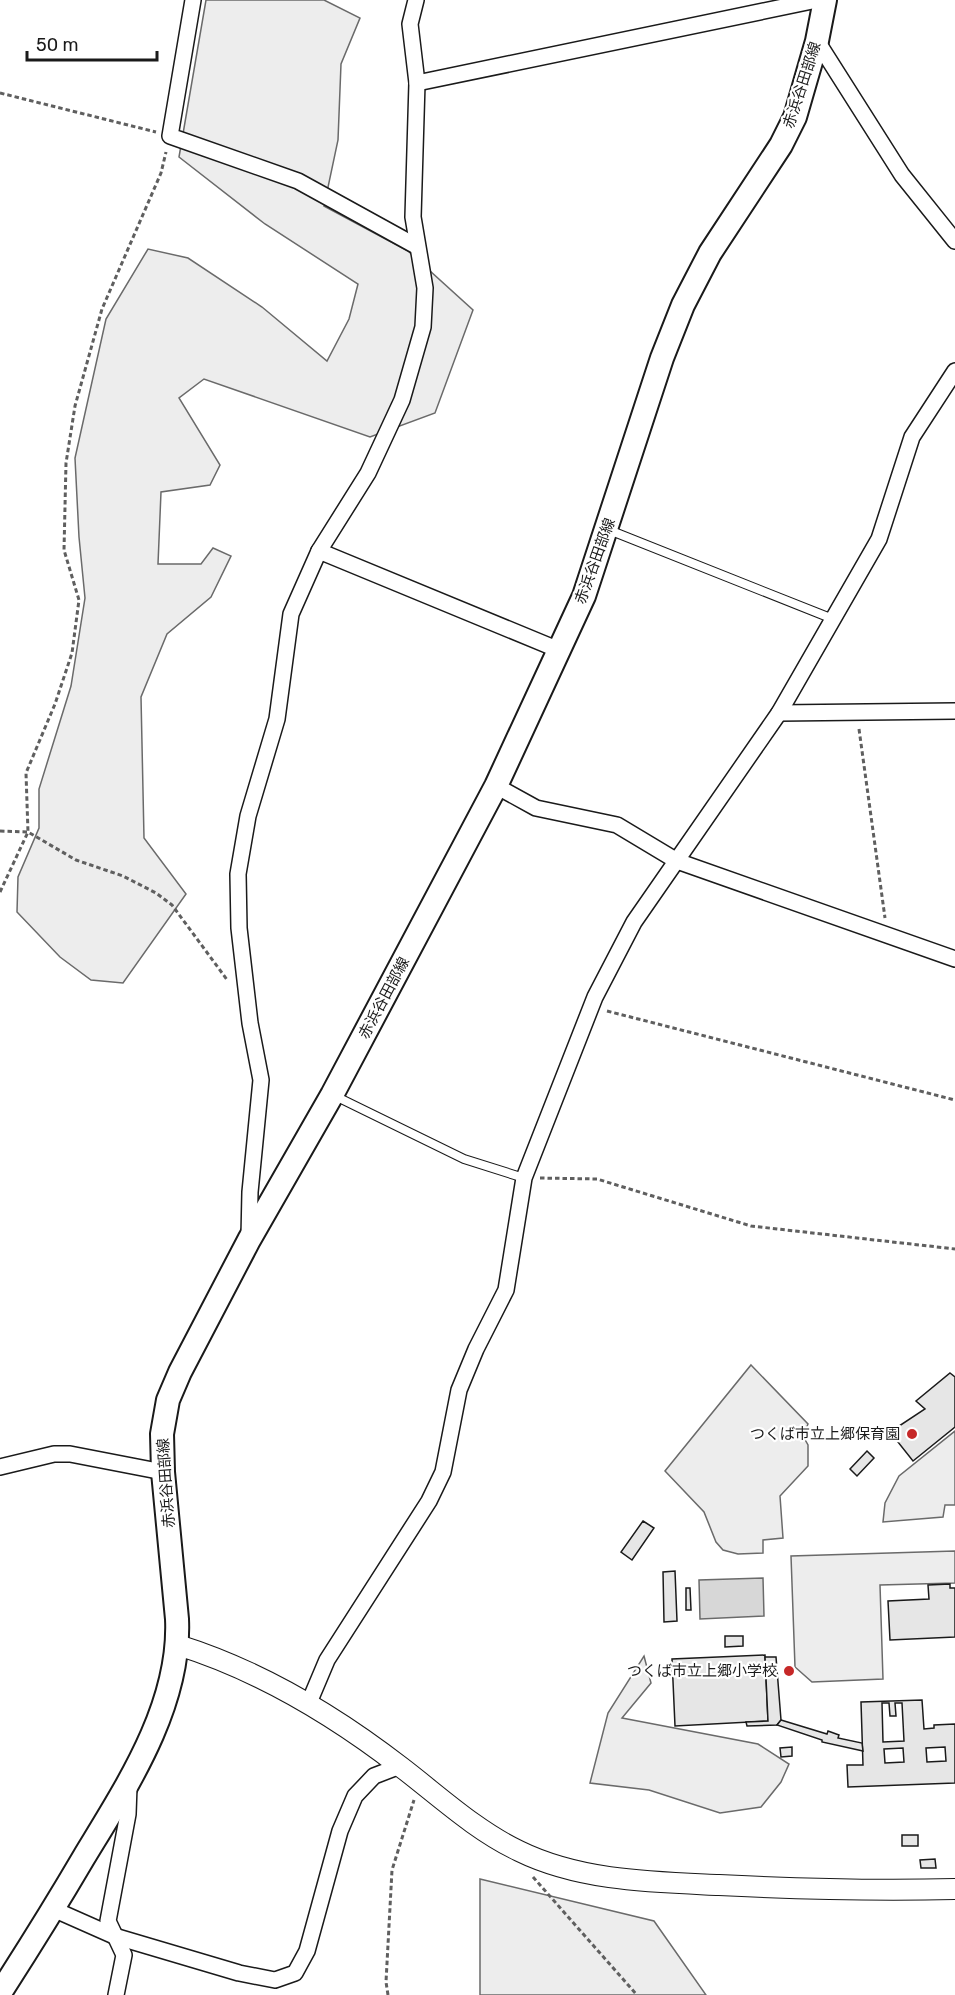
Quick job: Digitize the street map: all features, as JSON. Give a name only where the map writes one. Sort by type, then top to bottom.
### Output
[{"type":"main road","name":"赤浜谷田部線","points":[[0,1993],[129,1782],[152,1733],[168,1688],[178,1646],[163,1472],[162,1434],[168,1400],[180,1372],[249,1240],[332,1095],[496,786],[584,596],[608,529],[662,358],[683,305],[710,253],[781,145],[795,117],[817,40],[825,0]]},
{"type":"street","points":[[193,0],[170,135],[298,181],[416,246]]},
{"type":"street","points":[[249,1240],[250,1192],[261,1080],[250,1023],[239,928],[238,874],[248,816],[278,718],[291,614],[319,551],[368,473],[402,400],[423,327],[425,288],[412,217],[417,83],[410,24],[416,0]]},
{"type":"street","points":[[417,83],[817,0]]},
{"type":"street","points":[[817,40],[902,175],[955,241]]},
{"type":"street","points":[[308,1705],[327,1660],[429,1501],[443,1472],[459,1390],[476,1349],[506,1290],[524,1178],[591,1007],[634,922],[779,713],[879,539],[912,437],[955,372]]},
{"type":"street","points":[[319,551],[559,650]]},
{"type":"street","points":[[779,713],[955,711]]},
{"type":"street","points":[[496,786],[536,808],[617,825],[676,861],[955,959]]},
{"type":"street","points":[[0,1467],[62,1454],[163,1472]]},
{"type":"street","points":[[178,1646],[263,1681],[308,1705],[400,1766],[467,1818],[519,1852],[601,1876],[661,1882],[795,1889],[955,1889]]},
{"type":"street","points":[[53,1909],[114,1936],[266,1979],[275,1980],[296,1973],[307,1951],[323,1901],[340,1831],[355,1796],[374,1776],[400,1766]]},
{"type":"street","points":[[116,1995],[124,1955],[108,1921],[128,1814],[129,1782]]},
{"type":"lane","points":[[608,529],[833,619]]},
{"type":"lane","points":[[332,1095],[464,1159],[524,1178]]},
{"type":"path","points":[[0,93],[170,135],[161,173],[102,309],[75,406],[66,463],[64,550],[79,600],[72,653],[56,704],[26,773],[28,832],[0,892]]},
{"type":"path","points":[[856,712],[887,934]]},
{"type":"path","points":[[0,831],[28,832],[76,860],[123,876],[172,905],[230,985]]},
{"type":"path","points":[[591,1007],[955,1100]]},
{"type":"path","points":[[524,1178],[597,1179],[751,1226],[955,1250]]},
{"type":"path","points":[[388,1995],[386,1983],[392,1870],[415,1796],[424,1785]]},
{"type":"path","points":[[531,1875],[637,1995]]},
{"type":"shaded area","points":[[206,0],[324,0],[360,18],[341,64],[338,140],[324,206],[408,251],[473,310],[435,413],[370,437],[204,379],[179,398],[220,465],[210,485],[161,492],[158,564],[201,564],[213,548],[231,556],[211,597],[167,634],[141,697],[144,838],[186,894],[123,983],[91,980],[60,957],[17,912],[18,877],[39,828],[39,789],[71,686],[85,598],[75,458],[106,319],[148,249],[188,258],[262,307],[327,361],[349,319],[358,284],[265,224],[179,157]]},
{"type":"shaded area","points":[[751,1365],[808,1424],[803,1436],[808,1445],[808,1466],[780,1496],[783,1538],[763,1540],[763,1553],[738,1554],[723,1550],[716,1542],[704,1512],[665,1471]]},
{"type":"shaded area","points":[[955,1431],[955,1505],[945,1505],[943,1517],[883,1522],[885,1503],[899,1476]]},
{"type":"shaded area","points":[[955,1551],[955,1583],[880,1585],[883,1679],[812,1682],[795,1667],[791,1556]]},
{"type":"shaded area","points":[[763,1578],[764,1616],[700,1619],[699,1580]]},
{"type":"shaded area","points":[[644,1656],[651,1683],[622,1718],[758,1744],[789,1764],[781,1782],[761,1807],[720,1813],[649,1790],[590,1783],[608,1713]]},
{"type":"shaded area","points":[[480,1879],[654,1921],[706,1995],[480,1995]]},
{"type":"building","points":[[950,1373],[955,1377],[955,1427],[913,1461],[890,1432],[925,1409],[916,1401]]},
{"type":"building","points":[[867,1451],[874,1458],[857,1476],[850,1469]]},
{"type":"building","points":[[643,1521],[654,1528],[632,1560],[621,1552]]},
{"type":"building","points":[[675,1571],[677,1621],[664,1622],[663,1572]]},
{"type":"building","points":[[950,1584],[950,1588],[955,1588],[955,1637],[890,1640],[888,1601],[929,1599],[928,1585]]},
{"type":"building","points":[[686,1588],[690,1588],[691,1610],[686,1610]]},
{"type":"building","points":[[725,1636],[743,1636],[743,1646],[725,1647]]},
{"type":"building","points":[[765,1655],[768,1721],[675,1726],[672,1659]]},
{"type":"building","points":[[765,1657],[776,1657],[781,1720],[777,1725],[747,1726],[746,1722],[768,1721]]},
{"type":"building","points":[[922,1700],[924,1729],[934,1728],[934,1725],[955,1724],[955,1783],[848,1787],[847,1765],[863,1765],[861,1702]],"holes":[[[882,1703],[889,1703],[890,1716],[896,1716],[895,1703],[902,1703],[904,1741],[883,1742]],[[945,1747],[946,1761],[927,1762],[926,1748]],[[903,1748],[904,1762],[885,1763],[884,1749]]]},
{"type":"building","points":[[781,1720],[827,1734],[828,1731],[839,1735],[838,1738],[862,1743],[863,1751],[822,1742],[822,1740],[777,1725]]},
{"type":"building","points":[[792,1747],[792,1756],[781,1757],[780,1748]]},
{"type":"building","points":[[902,1835],[918,1835],[918,1846],[902,1846]]},
{"type":"building","points":[[935,1859],[936,1868],[921,1868],[920,1860]]},
{"type":"place","name":"つくば市立上郷保育園","points":[[912,1434]]},
{"type":"place","name":"つくば市立上郷小学校","points":[[789,1671]]}]
